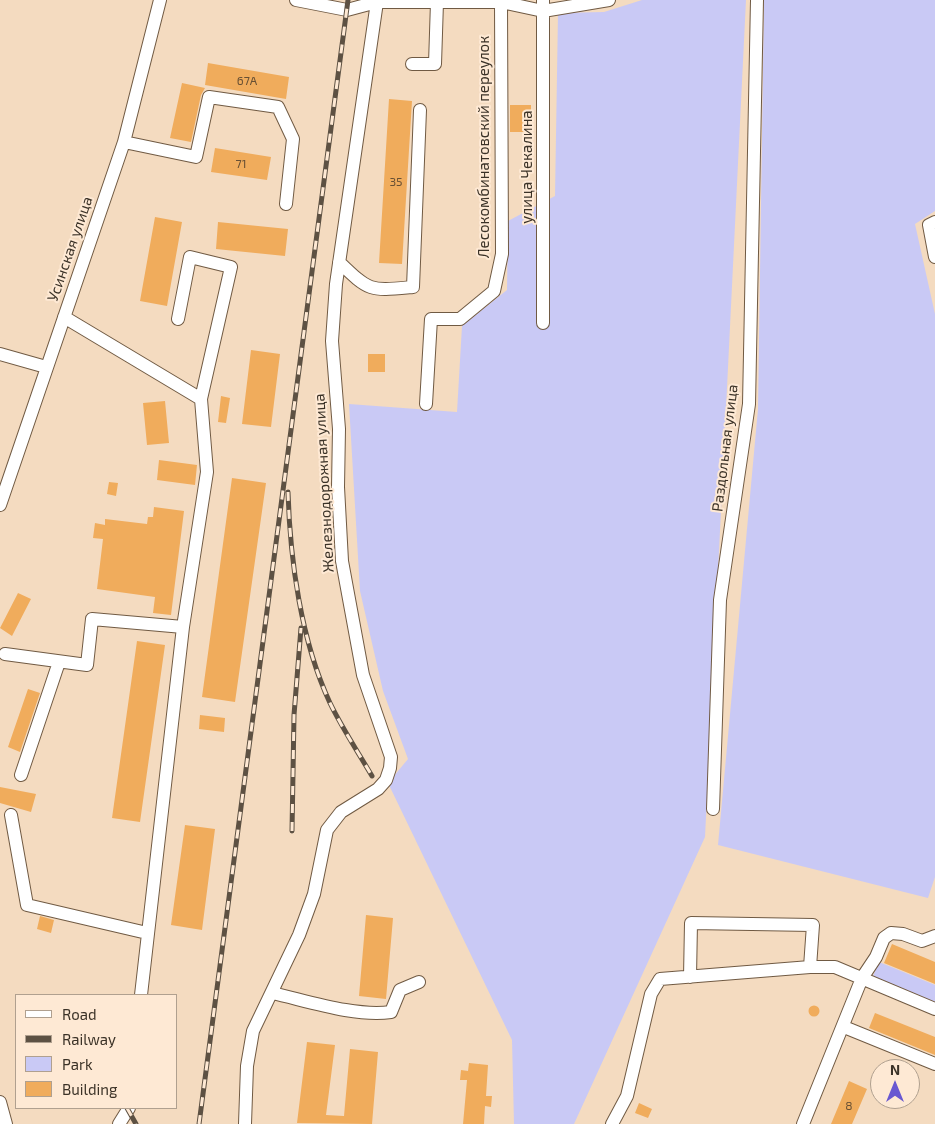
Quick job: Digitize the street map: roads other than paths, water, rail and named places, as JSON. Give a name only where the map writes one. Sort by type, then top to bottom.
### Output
[{"type":"street","name":"Усинская улица","points":[[0,505],[6,472],[64,317],[124,142],[160,0]]},
{"type":"street","points":[[296,0],[347,10],[377,2],[501,2],[543,6],[610,0]]},
{"type":"street","name":"Раздольная улица","points":[[713,809],[720,600],[749,404],[757,0]]},
{"type":"street","name":"Железнодорожная улица","points":[[245,1124],[250,1046],[258,1018],[272,993],[307,914],[316,885],[327,830],[341,812],[378,789],[386,780],[390,768],[391,757],[364,675],[342,561],[338,495],[339,429],[332,341],[339,262],[377,2]]},
{"type":"street","points":[[412,64],[435,64],[437,2]]},
{"type":"street","name":"Лесокомбинатовский переулок","points":[[426,404],[431,319],[460,319],[494,291],[502,254],[501,2]]},
{"type":"street","name":"улица Чекалина","points":[[543,6],[543,323]]},
{"type":"street","points":[[124,142],[196,157],[209,97],[278,107],[293,138],[286,204]]},
{"type":"street","points":[[339,262],[369,288],[385,290],[413,287],[420,110]]},
{"type":"street","points":[[935,222],[929,225],[935,257]]},
{"type":"street","points":[[141,994],[183,627],[207,472],[201,399],[231,267],[190,257],[178,319]]},
{"type":"street","points":[[64,317],[201,399]]},
{"type":"street","points":[[0,354],[46,367]]},
{"type":"street","points":[[4,654],[87,665],[92,619],[183,627]]},
{"type":"street","points":[[21,775],[59,662]]},
{"type":"street","points":[[11,815],[27,905],[148,933]]},
{"type":"street","points":[[690,977],[691,923],[813,925],[810,967]]},
{"type":"street","points":[[803,1124],[844,1027],[862,978],[887,935],[897,933],[935,946]]},
{"type":"street","points":[[922,941],[935,936]]},
{"type":"street","points":[[612,1124],[627,1096],[651,994],[660,979],[810,967],[835,967],[935,1009]]},
{"type":"street","points":[[272,993],[365,1012],[385,1013],[391,1012],[394,1009],[400,990],[419,982]]},
{"type":"street","points":[[844,1027],[935,1064]]},
{"type":"street","points":[[0,1102],[6,1124]]},
{"type":"street","points":[[119,1124],[128,1109]]},
{"type":"railway","points":[[199,1124],[348,0]]},
{"type":"railway","points":[[288,492],[291,545],[299,600],[311,653],[330,703],[372,776]]},
{"type":"railway","points":[[292,831],[294,715],[301,628]]},
{"type":"railway","points":[[128,1109],[136,1124]]}]
